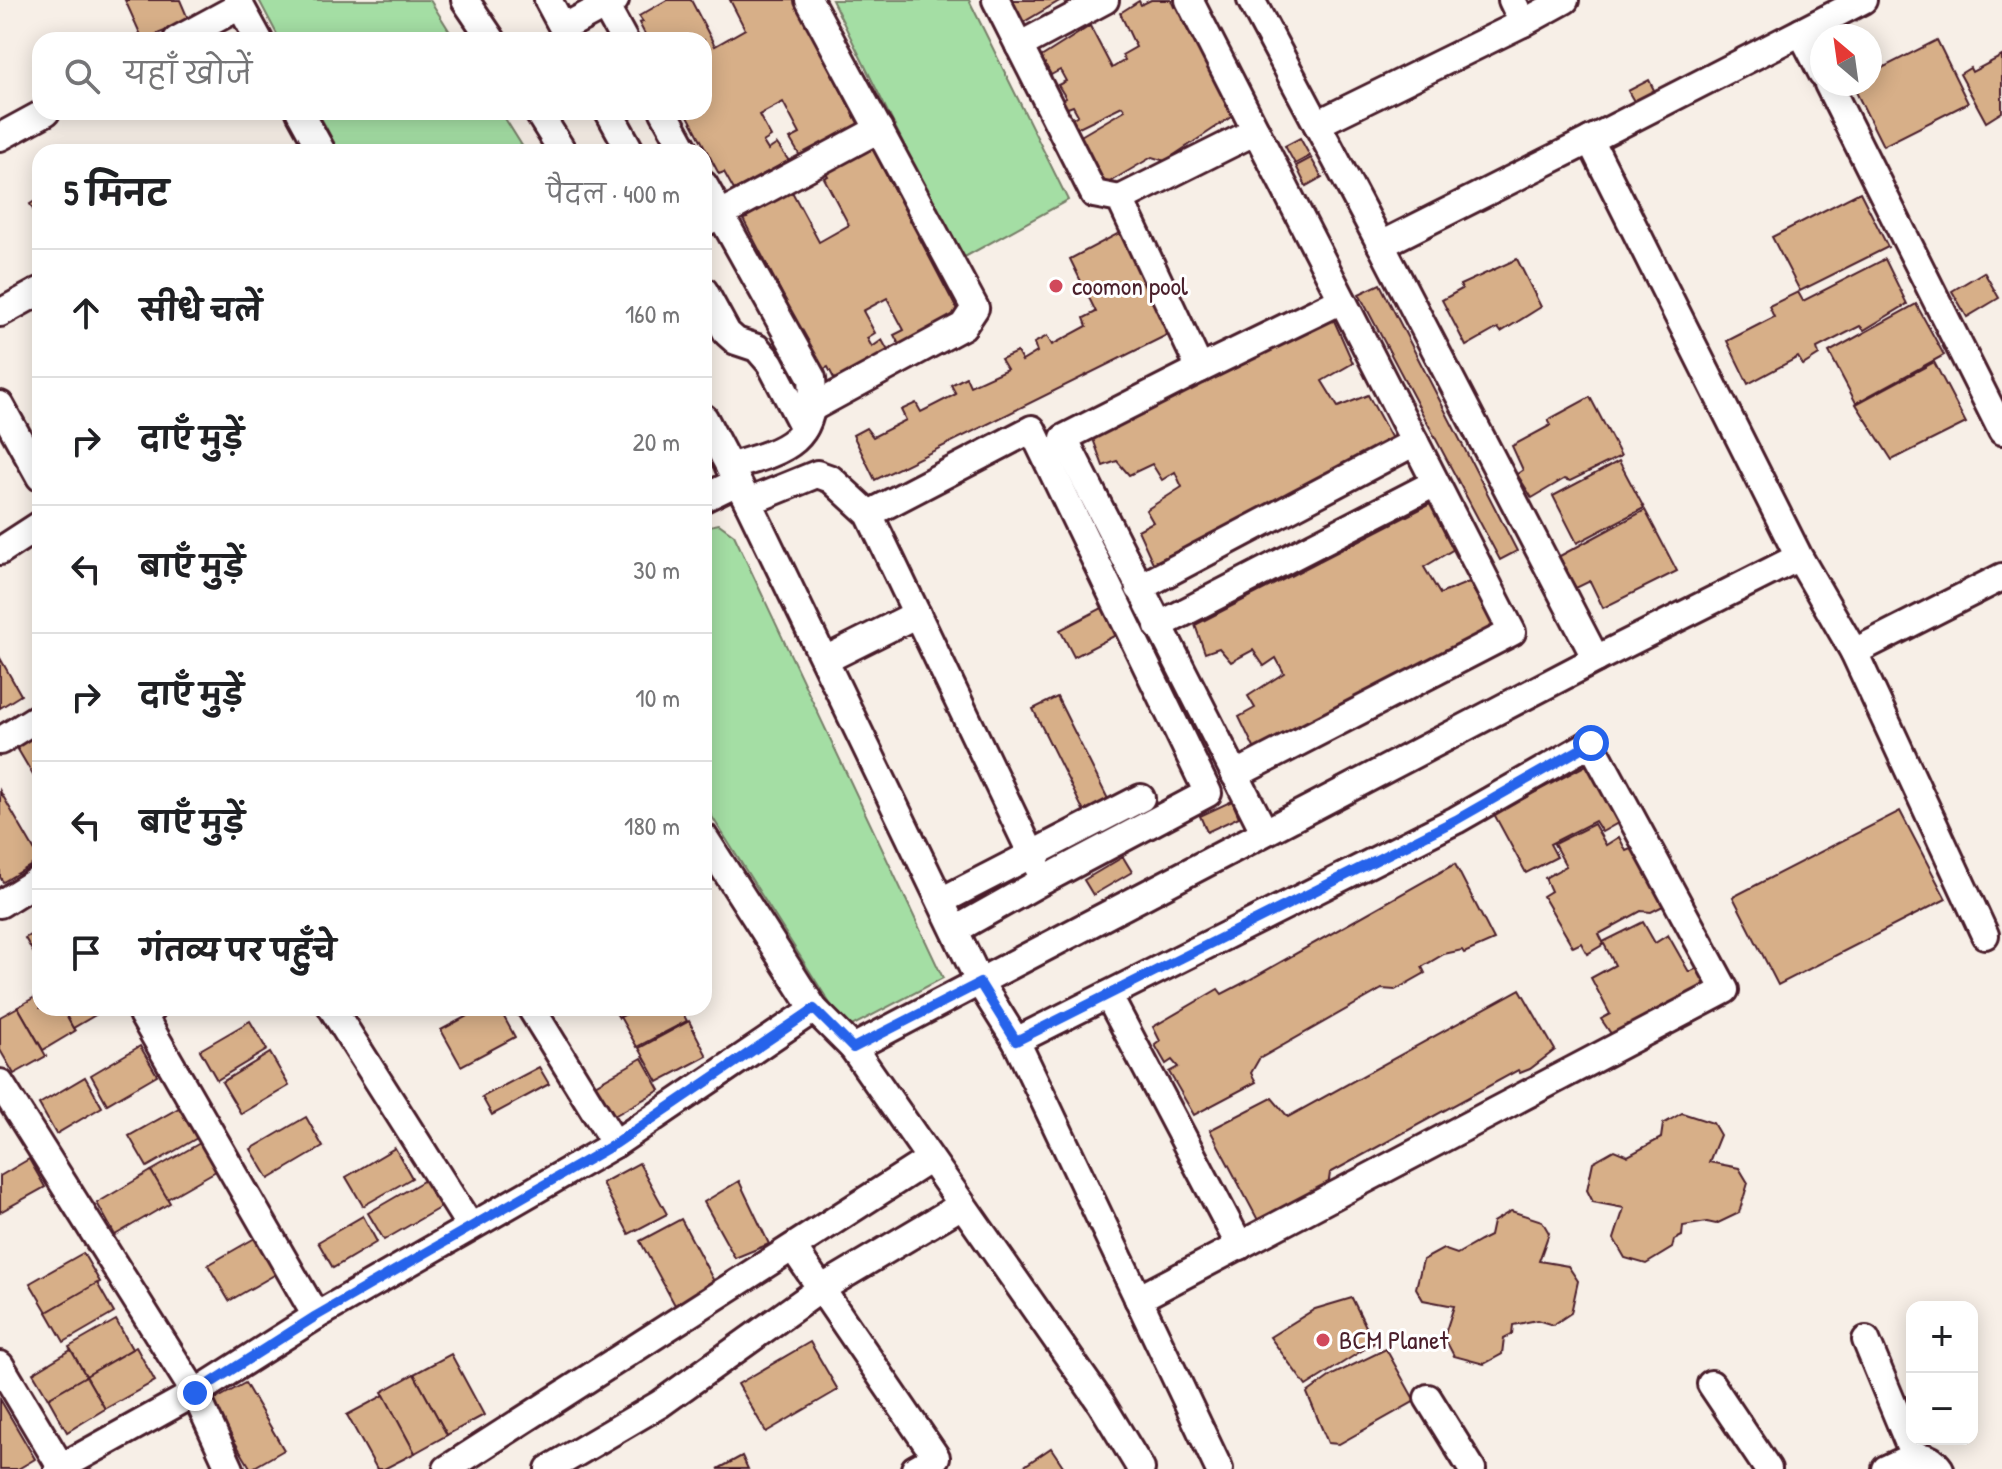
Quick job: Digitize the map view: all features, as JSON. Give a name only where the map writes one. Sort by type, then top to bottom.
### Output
[{"type":"street","points":[[465,0],[487,32]]},
{"type":"street","points":[[548,0],[557,32]]},
{"type":"street","points":[[807,419],[963,326],[975,308],[809,0]]},
{"type":"street","points":[[996,0],[1094,194],[1120,199],[1256,131]]},
{"type":"street","points":[[1019,46],[1105,0]]},
{"type":"street","points":[[1189,0],[1512,632],[1235,775]]},
{"type":"street","points":[[1251,0],[1596,659]]},
{"type":"street","points":[[1317,124],[1517,11],[1565,0]]},
{"type":"street","points":[[1381,245],[1863,0]]},
{"type":"street","points":[[564,32],[607,2],[620,32]]},
{"type":"street","points":[[190,32],[238,3],[254,32]]},
{"type":"street","points":[[1801,32],[1810,50]]},
{"type":"street","points":[[1834,96],[2002,431]]},
{"type":"street","points":[[0,137],[32,120]]},
{"type":"street","points":[[304,120],[318,144]]},
{"type":"street","points":[[543,120],[558,144]]},
{"type":"street","points":[[613,120],[627,144]]},
{"type":"street","points":[[668,120],[682,144]]},
{"type":"street","points":[[712,495],[738,484],[801,436],[814,400],[812,378],[712,219],[879,129]]},
{"type":"street","points":[[1590,140],[1799,557],[1854,652],[1985,935]]},
{"type":"street","points":[[1120,199],[1200,369]]},
{"type":"street","points":[[0,313],[32,295]]},
{"type":"street","points":[[1264,831],[1064,438],[1342,300]]},
{"type":"street","points":[[712,306],[727,333],[736,341],[757,348],[770,363],[807,419]]},
{"type":"street","points":[[0,405],[32,463]]},
{"type":"street","points":[[869,514],[1032,429],[1208,793],[955,930]]},
{"type":"street","points":[[712,434],[980,983],[1016,1041],[1219,1469]]},
{"type":"street","points":[[1139,588],[1415,442]]},
{"type":"street","points":[[738,484],[817,474],[831,479],[869,514],[1044,880]]},
{"type":"street","points":[[1158,626],[1435,483]]},
{"type":"street","points":[[0,551],[32,530]]},
{"type":"street","points":[[853,1048],[1264,831],[1799,557]]},
{"type":"street","points":[[1854,652],[2002,577]]},
{"type":"street","points":[[825,660],[917,614]]},
{"type":"street","points":[[0,741],[32,721]]},
{"type":"street","points":[[1016,1041],[1456,820],[1591,743],[1725,990],[1138,1299]]},
{"type":"street","points":[[941,901],[1141,798]]},
{"type":"street","points":[[712,850],[814,1009],[853,1048],[1101,1403],[1141,1469]]},
{"type":"street","points":[[0,904],[32,884]]},
{"type":"street","points":[[1108,995],[1240,1246]]},
{"type":"street","points":[[0,1365],[60,1468],[195,1393],[316,1316],[615,1144],[814,1009]]},
{"type":"street","points":[[143,1016],[316,1316]]},
{"type":"street","points":[[337,1016],[470,1226]]},
{"type":"street","points":[[536,1016],[615,1144]]},
{"type":"street","points":[[0,1083],[195,1393],[230,1469]]},
{"type":"street","points":[[447,1469],[930,1159]]},
{"type":"street","points":[[549,1469],[660,1404],[819,1290],[962,1205]]},
{"type":"street","points":[[794,1249],[932,1465]]},
{"type":"street","points":[[1866,1340],[1914,1456]]},
{"type":"street","points":[[1711,1384],[1768,1469]]},
{"type":"street","points":[[1428,1398],[1472,1469]]},
{"type":"street","points":[[1886,1469],[1914,1456],[1928,1457],[1940,1469]]},
{"type":"green space","points":[[259,0],[430,0],[450,32],[276,32]]},
{"type":"green space","points":[[832,0],[969,0],[1068,200],[961,259]]},
{"type":"green space","points":[[322,120],[506,120],[521,144],[335,144]]},
{"type":"green space","points":[[719,524],[734,535],[943,978],[846,1029],[712,817],[712,525]]},
{"type":"building","points":[[125,0],[180,0],[189,21],[162,32],[139,32]]},
{"type":"building","points":[[667,0],[691,0],[708,32],[644,32],[639,16]]},
{"type":"building","points":[[730,0],[794,0],[859,125],[800,156],[790,139],[800,134],[783,102],[759,115],[771,137],[763,142],[768,150],[777,144],[789,161],[734,190],[724,172],[719,174],[712,161],[712,144],[703,144],[690,120],[712,120],[712,40],[715,46],[745,29]]},
{"type":"building","points":[[1009,0],[1061,0],[1022,23]]},
{"type":"building","points":[[1151,0],[1171,0],[1174,7],[1180,5],[1187,18],[1182,20],[1194,41],[1201,38],[1207,50],[1201,54],[1237,113],[1165,161],[1152,157],[1106,184],[1079,137],[1125,110],[1122,106],[1075,129],[1070,120],[1078,115],[1073,106],[1065,109],[1060,101],[1066,98],[1058,85],[1066,81],[1060,70],[1051,75],[1041,57],[1090,26],[1112,68],[1125,60],[1122,55],[1136,47],[1120,13],[1139,1],[1141,5]]},
{"type":"building","points":[[1937,40],[1968,103],[1883,146],[1858,96],[1882,96],[1882,68]]},
{"type":"building","points":[[2002,56],[2002,112],[1986,122],[1960,74],[1970,68],[1972,72]]},
{"type":"building","points":[[1649,80],[1659,100],[1639,110],[1628,91]]},
{"type":"building","points":[[1300,138],[1310,156],[1295,164],[1285,146]]},
{"type":"building","points":[[870,144],[963,321],[903,352],[894,335],[904,330],[887,298],[863,311],[875,333],[867,338],[872,347],[882,340],[892,358],[838,386],[828,367],[822,370],[743,219],[747,218],[743,212],[789,186],[819,242],[849,225],[824,178],[828,176],[824,170]]},
{"type":"building","points":[[1311,158],[1322,177],[1306,186],[1296,166]]},
{"type":"building","points":[[1860,192],[1888,247],[1800,291],[1772,237]]},
{"type":"building","points":[[1121,232],[1171,333],[875,480],[853,435],[866,428],[873,437],[906,420],[901,410],[916,403],[921,412],[956,394],[951,385],[966,377],[970,386],[1007,369],[1001,359],[1017,352],[1022,361],[1037,352],[1034,343],[1047,336],[1052,345],[1087,326],[1084,318],[1096,312],[1070,259]]},
{"type":"building","points":[[1517,259],[1541,307],[1501,332],[1498,328],[1466,346],[1442,300],[1462,289],[1460,285]]},
{"type":"building","points":[[1885,259],[1907,304],[1864,330],[1860,326],[1817,348],[1819,355],[1803,365],[1798,357],[1748,384],[1727,341],[1774,317],[1769,306],[1798,292],[1803,301]]},
{"type":"building","points":[[1984,272],[1999,298],[1967,317],[1952,291]]},
{"type":"building","points":[[1380,284],[1517,551],[1500,560],[1359,294]]},
{"type":"building","points":[[1916,304],[1944,355],[1856,403],[1829,352]]},
{"type":"building","points":[[1332,316],[1353,363],[1322,381],[1338,407],[1368,395],[1396,446],[1153,563],[1138,530],[1153,522],[1146,510],[1182,487],[1175,472],[1162,480],[1152,464],[1129,475],[1117,461],[1103,466],[1093,439]]},
{"type":"building","points":[[1934,362],[1966,423],[1892,460],[1856,404]]},
{"type":"building","points":[[1590,397],[1621,456],[1570,481],[1564,479],[1532,498],[1517,474],[1523,470],[1512,446],[1551,425],[1548,420]]},
{"type":"building","points":[[1619,461],[1644,508],[1577,543],[1553,496]]},
{"type":"building","points":[[1434,502],[1454,549],[1424,567],[1440,594],[1469,582],[1497,632],[1255,750],[1239,717],[1255,708],[1248,696],[1284,673],[1276,658],[1264,666],[1253,650],[1231,662],[1219,648],[1205,653],[1195,625]]},
{"type":"building","points":[[1645,510],[1677,571],[1603,608],[1590,581],[1576,588],[1558,557]]},
{"type":"building","points":[[1102,608],[1116,635],[1074,657],[1060,630]]},
{"type":"building","points":[[0,658],[21,695],[0,708]]},
{"type":"building","points":[[1057,697],[1108,799],[1084,812],[1033,709]]},
{"type":"building","points":[[32,737],[32,773],[16,746]]},
{"type":"building","points":[[1592,762],[1623,820],[1602,832],[1595,821],[1550,844],[1557,857],[1526,873],[1494,814]]},
{"type":"building","points":[[0,791],[32,846],[32,865],[3,882],[0,877]]},
{"type":"building","points":[[1232,801],[1239,817],[1207,832],[1200,816]]},
{"type":"building","points":[[1900,811],[1946,899],[1778,985],[1733,897]]},
{"type":"building","points":[[1594,824],[1606,845],[1619,837],[1626,851],[1635,847],[1667,904],[1651,912],[1641,911],[1599,934],[1604,944],[1587,954],[1581,943],[1573,947],[1543,896],[1551,891],[1545,878],[1566,866],[1554,844]]},
{"type":"building","points":[[1123,857],[1132,872],[1093,895],[1084,880]]},
{"type":"building","points":[[1455,864],[1494,940],[1464,953],[1462,950],[1444,954],[1422,967],[1425,973],[1395,990],[1382,989],[1259,1059],[1251,1073],[1256,1082],[1194,1115],[1169,1072],[1178,1067],[1172,1060],[1166,1064],[1155,1045],[1160,1041],[1153,1027],[1218,989],[1222,994],[1249,980]]},
{"type":"building","points":[[1643,922],[1655,943],[1668,935],[1689,972],[1700,967],[1710,989],[1616,1041],[1601,1019],[1610,1014],[1591,978],[1615,965],[1603,942]]},
{"type":"building","points":[[32,934],[32,950],[25,938]]},
{"type":"building","points":[[1520,989],[1555,1050],[1530,1069],[1520,1073],[1518,1070],[1330,1173],[1328,1187],[1260,1224],[1210,1130],[1272,1098],[1288,1117]]},
{"type":"building","points":[[32,999],[32,1016],[67,1016],[75,1031],[43,1050],[18,1007]]},
{"type":"building","points":[[18,1007],[46,1056],[14,1074],[0,1050],[0,1017]]},
{"type":"building","points":[[66,1016],[94,1016],[73,1028]]},
{"type":"building","points":[[467,1016],[503,1016],[515,1037],[461,1066],[441,1030]]},
{"type":"building","points":[[684,1016],[687,1021],[637,1047],[620,1017]]},
{"type":"building","points":[[250,1021],[267,1050],[217,1080],[200,1050]]},
{"type":"building","points":[[689,1021],[707,1056],[658,1082],[639,1048]]},
{"type":"building","points":[[140,1046],[157,1075],[107,1104],[91,1075]]},
{"type":"building","points":[[270,1053],[289,1086],[241,1114],[222,1082]]},
{"type":"building","points":[[642,1058],[660,1090],[605,1121],[588,1089]]},
{"type":"building","points":[[539,1067],[549,1084],[492,1115],[482,1097]]},
{"type":"building","points":[[85,1077],[102,1107],[56,1134],[39,1104]]},
{"type":"building","points":[[186,1104],[204,1134],[147,1167],[129,1136]]},
{"type":"building","points":[[1682,1113],[1713,1123],[1720,1135],[1709,1162],[1739,1168],[1748,1183],[1739,1213],[1716,1224],[1707,1222],[1683,1226],[1682,1236],[1674,1240],[1672,1248],[1646,1264],[1625,1258],[1614,1239],[1624,1208],[1593,1202],[1587,1190],[1593,1162],[1614,1150],[1628,1156],[1661,1138],[1663,1124]]},
{"type":"building","points":[[306,1117],[323,1147],[269,1179],[251,1149]]},
{"type":"building","points":[[200,1143],[216,1171],[167,1199],[151,1171]]},
{"type":"building","points":[[395,1148],[412,1178],[363,1206],[346,1177]]},
{"type":"building","points":[[29,1159],[45,1187],[0,1212],[0,1176]]},
{"type":"building","points":[[639,1163],[667,1214],[629,1234],[602,1183]]},
{"type":"building","points":[[151,1171],[170,1203],[115,1235],[97,1203]]},
{"type":"building","points":[[425,1180],[441,1207],[384,1240],[368,1213]]},
{"type":"building","points":[[739,1181],[769,1244],[735,1258],[704,1202]]},
{"type":"building","points":[[1511,1211],[1542,1221],[1549,1233],[1539,1261],[1568,1266],[1578,1281],[1571,1313],[1553,1325],[1537,1320],[1513,1325],[1512,1334],[1504,1338],[1502,1354],[1484,1364],[1454,1356],[1444,1337],[1454,1306],[1423,1300],[1416,1288],[1423,1260],[1443,1249],[1457,1254],[1490,1236],[1493,1222]]},
{"type":"building","points":[[363,1216],[377,1242],[333,1268],[318,1242]]},
{"type":"building","points":[[681,1219],[716,1285],[676,1307],[640,1241]]},
{"type":"building","points":[[262,1234],[283,1270],[229,1301],[208,1265]]},
{"type":"building","points":[[83,1253],[100,1282],[47,1312],[30,1283]]},
{"type":"building","points":[[97,1283],[114,1313],[64,1342],[47,1312]]},
{"type":"building","name":"BCM Planet","points":[[1352,1298],[1374,1343],[1306,1386],[1270,1337],[1315,1309]]},
{"type":"building","points":[[116,1320],[132,1349],[86,1376],[69,1347]]},
{"type":"building","points":[[810,1342],[838,1390],[766,1432],[738,1384]]},
{"type":"building","points":[[136,1347],[155,1381],[105,1409],[86,1376]]},
{"type":"building","points":[[1386,1349],[1415,1401],[1339,1444],[1328,1443],[1307,1393],[1332,1375]]},
{"type":"building","points":[[71,1350],[86,1376],[48,1398],[33,1373]]},
{"type":"building","points":[[451,1354],[484,1415],[447,1435],[414,1374]]},
{"type":"building","points":[[414,1374],[447,1435],[415,1453],[382,1392]]},
{"type":"building","points":[[86,1376],[105,1409],[67,1432],[48,1398]]},
{"type":"building","points":[[245,1383],[284,1450],[251,1469],[211,1402]]},
{"type":"building","points":[[384,1395],[415,1453],[384,1469],[377,1469],[347,1415]]},
{"type":"building","points":[[0,1399],[35,1459],[18,1469],[0,1469]]},
{"type":"building","points":[[1051,1448],[1065,1469],[1020,1469]]},
{"type":"building","points":[[742,1456],[748,1469],[718,1469]]},
{"type":"place","name":"coomon pool","points":[[1056,286]]},
{"type":"place","name":"BCM Planet","points":[[1323,1340]]},
{"type":"route","points":[[195,1393],[316,1316],[615,1144],[814,1009],[853,1048],[980,983],[1016,1041],[1456,820],[1591,743]]}]
